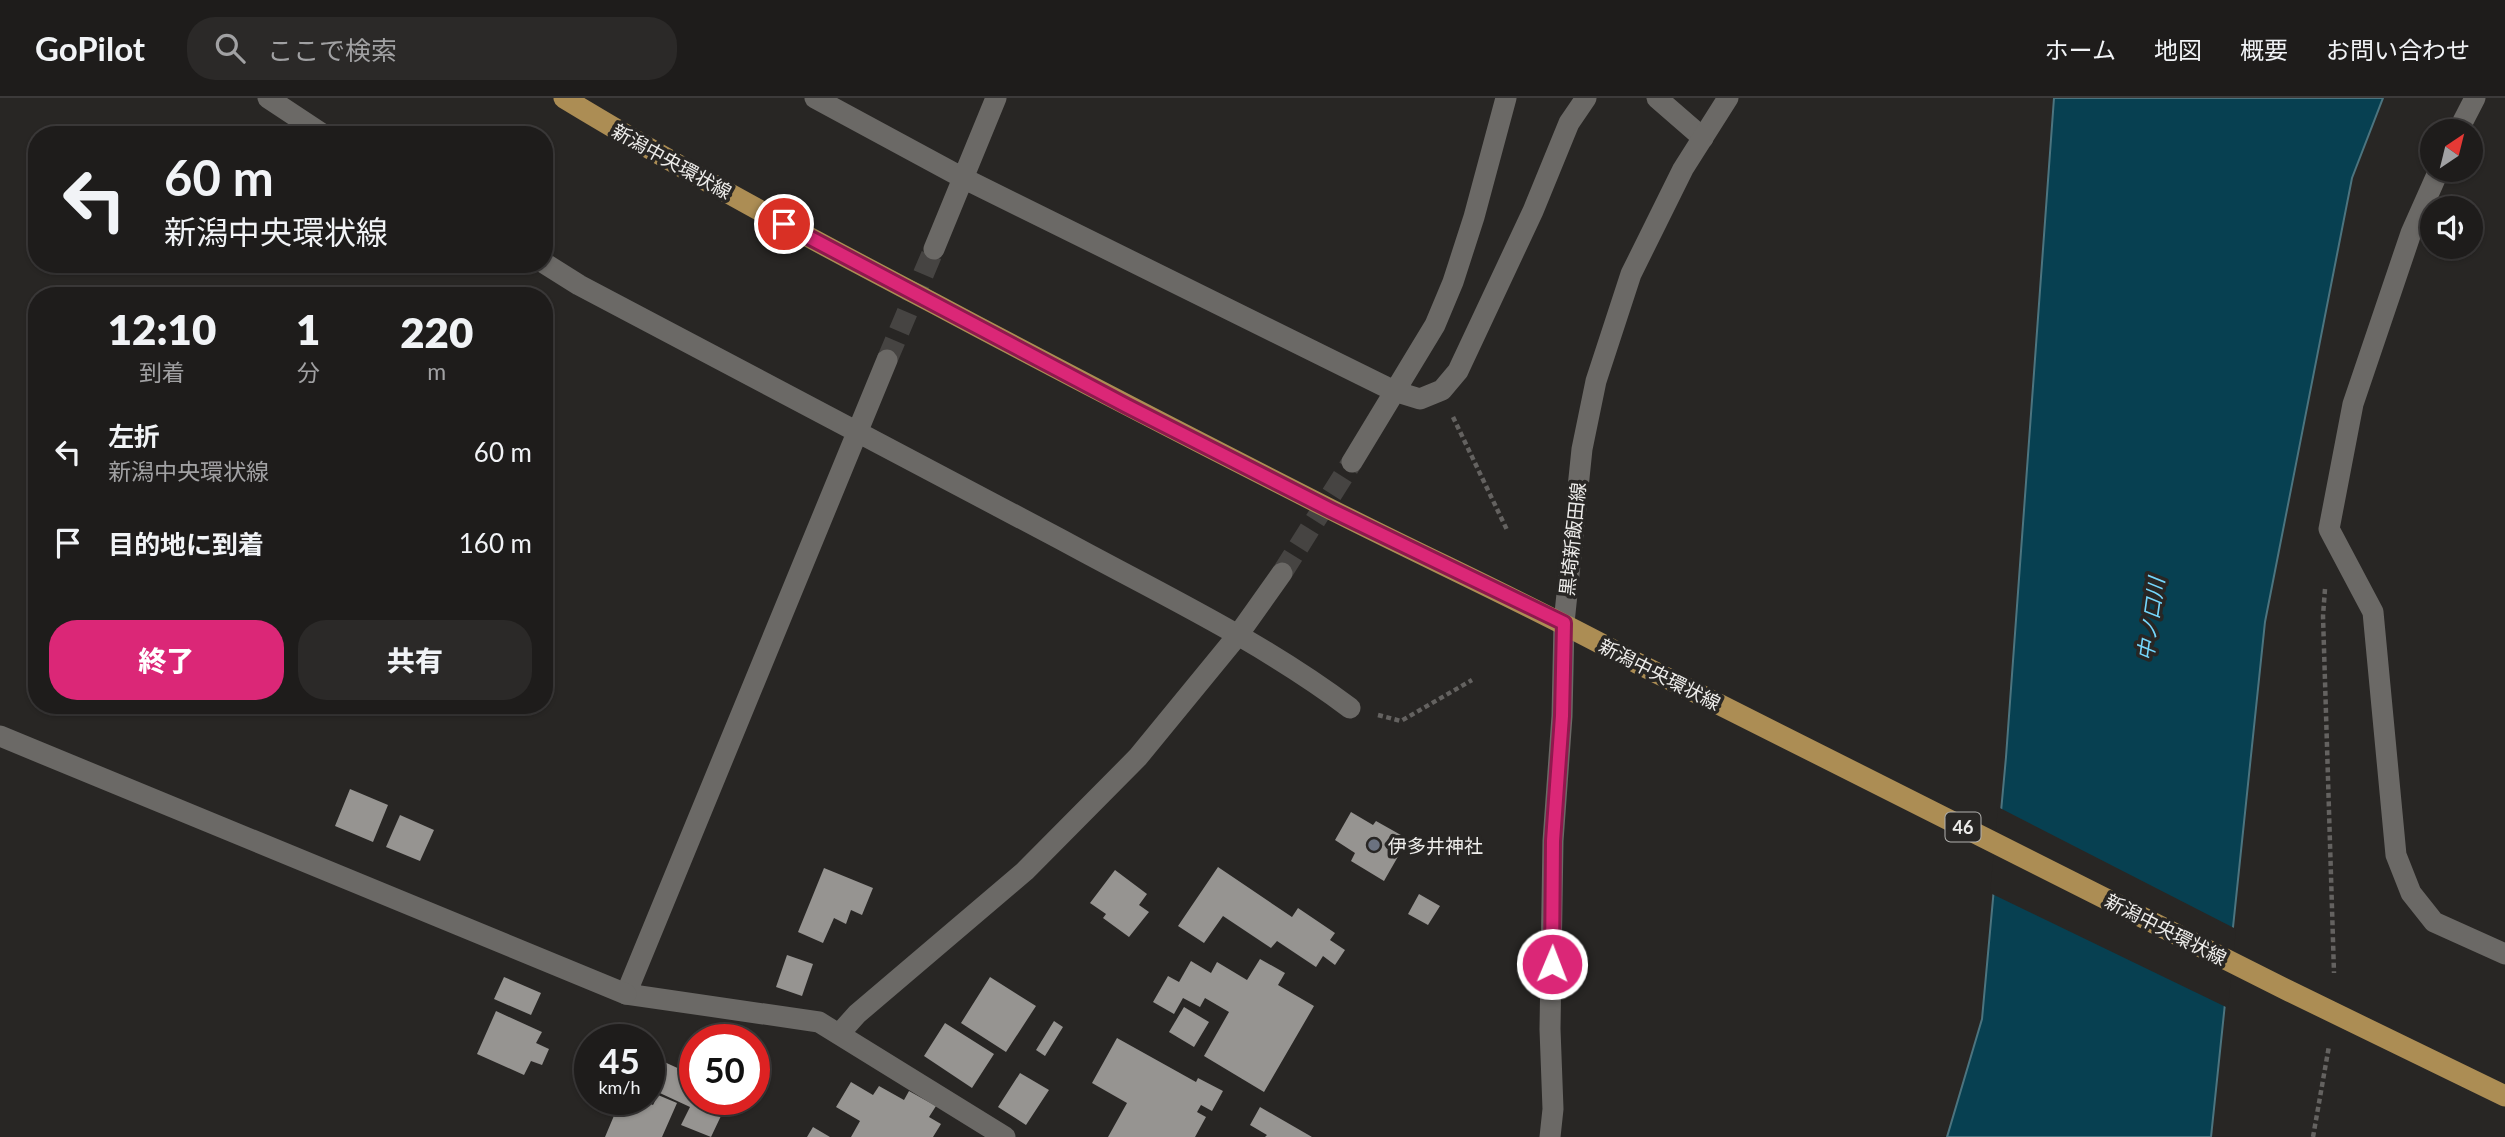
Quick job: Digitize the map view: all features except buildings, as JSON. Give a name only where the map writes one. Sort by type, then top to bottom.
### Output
[{"type":"main road","name":"新潟中央環状線","points":[[564,98],[638,143],[817,242],[1115,399],[1331,510],[1564,623],[1637,663],[2289,991],[2505,1096]]},
{"type":"street","points":[[268,98],[310,126]]},
{"type":"street","points":[[815,98],[962,178],[1394,391],[1420,399],[1441,390],[1458,371],[1533,211],[1569,123],[1586,98]]},
{"type":"street","points":[[934,250],[996,98]]},
{"type":"street","points":[[1352,462],[1435,326],[1453,282],[1474,217],[1506,98]]},
{"type":"street","points":[[1657,98],[1703,138]]},
{"type":"street","name":"黒埼新飯田線","points":[[1550,1137],[1553,1108],[1550,1029],[1553,841],[1562,716],[1564,623],[1582,449],[1596,381],[1631,274],[1661,211],[1728,98]]},
{"type":"street","points":[[2464,119],[2474,98]]},
{"type":"street","points":[[2433,182],[2411,233],[2353,404],[2329,529],[2373,612],[2396,855],[2411,893],[2434,922],[2505,954]]},
{"type":"street","points":[[553,269],[579,285],[859,430],[1238,635],[1308,677],[1350,708]]},
{"type":"street","points":[[626,994],[887,360]]},
{"type":"street","points":[[841,1033],[857,1014],[1025,872],[1138,757],[1238,635],[1282,573]]},
{"type":"street","points":[[0,736],[626,994],[820,1021],[1005,1137]]},
{"type":"path","points":[[1455,421],[1508,532]]},
{"type":"path","points":[[2326,579],[2323,616],[2334,973]]},
{"type":"path","points":[[1401,721],[1472,680]]},
{"type":"path","points":[[2313,1137],[2329,1046]]},
{"type":"water","name":"中ノ口川","points":[[2054,98],[2383,98],[2352,178],[2265,622],[2211,1137],[1947,1137],[1982,1019],[2006,757]]},
{"type":"pier","points":[[1998,807],[2236,929],[2228,1008],[1990,893]]},
{"type":"tunnel","points":[[887,360],[934,249]]},
{"type":"tunnel","points":[[1282,573],[1352,462]]},
{"type":"place","name":"伊多井神社","points":[[1374,845]]},
{"type":"route","points":[[784,224],[1127,406],[1331,510],[1564,623],[1562,716],[1553,841],[1552,964]]}]
